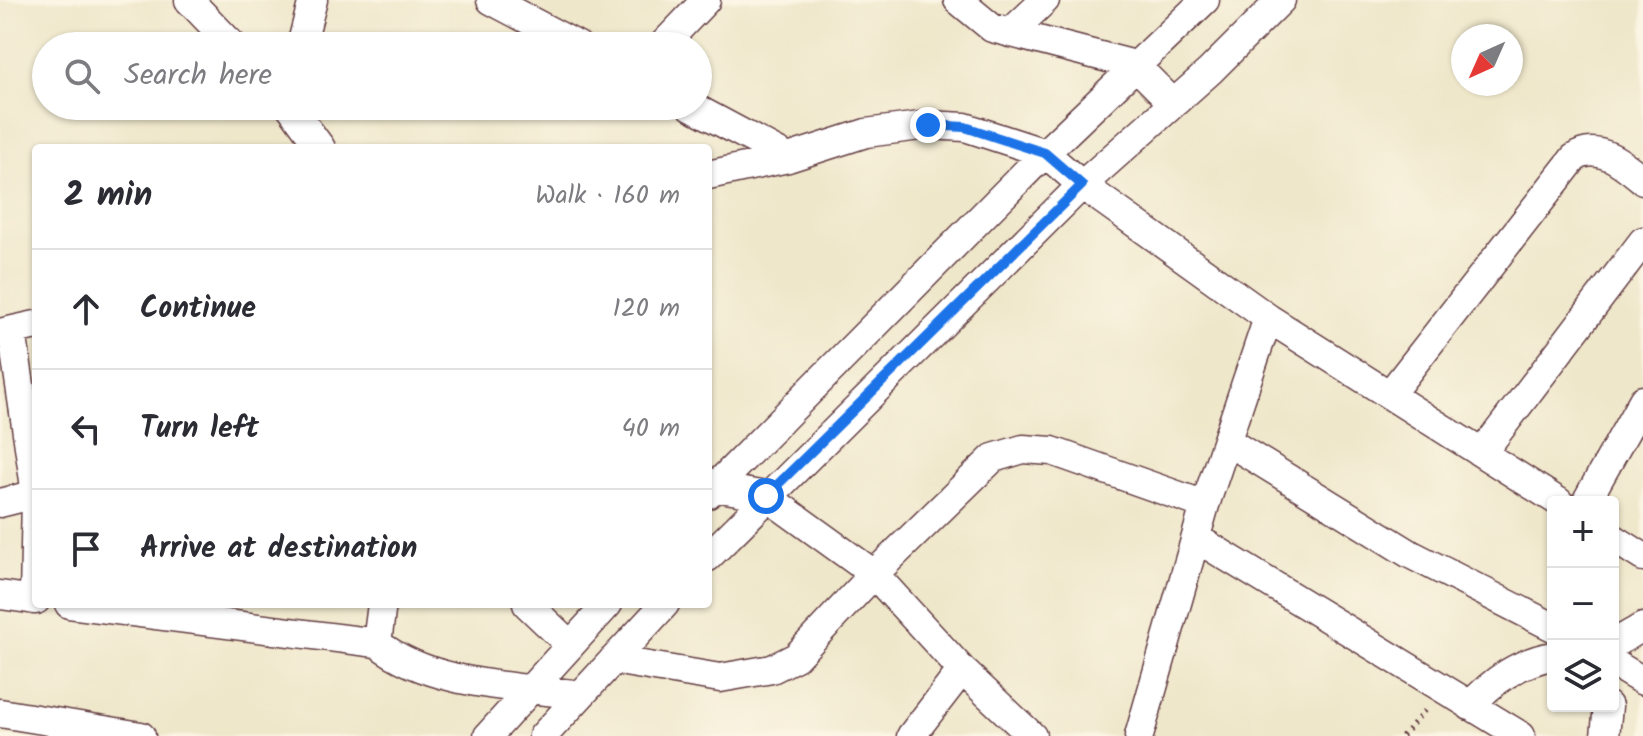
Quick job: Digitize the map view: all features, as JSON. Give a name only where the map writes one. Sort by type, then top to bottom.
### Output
[{"type":"street","points":[[190,0],[220,32]]},
{"type":"street","points":[[305,32],[313,0]]},
{"type":"street","points":[[491,0],[527,8],[559,32]]},
{"type":"street","points":[[675,32],[706,0]]},
{"type":"street","points":[[958,0],[992,28],[1135,65],[1173,103]]},
{"type":"street","points":[[1010,33],[1045,0]]},
{"type":"street","points":[[712,486],[1045,153],[1205,0]]},
{"type":"street","points":[[712,553],[1082,185],[1281,0]]},
{"type":"street","points":[[712,117],[788,158]]},
{"type":"street","points":[[300,120],[318,144]]},
{"type":"street","points":[[712,174],[788,158],[866,133],[928,125],[965,127],[1045,153],[1082,185],[1268,318],[1550,496]]},
{"type":"street","points":[[1390,394],[1574,158],[1583,151],[1594,150],[1643,180]]},
{"type":"street","points":[[1482,453],[1643,241]]},
{"type":"street","points":[[1139,736],[1205,505],[1268,318]]},
{"type":"street","points":[[16,330],[32,461]]},
{"type":"street","points":[[1589,496],[1643,400]]},
{"type":"street","points":[[1227,441],[1382,538],[1547,624]]},
{"type":"street","points":[[613,660],[720,678],[772,669],[796,657],[874,574],[993,458],[1023,449],[1052,451],[1205,505]]},
{"type":"street","points":[[712,488],[766,496],[874,574],[962,670],[1032,736]]},
{"type":"street","points":[[0,503],[32,495]]},
{"type":"street","points":[[1196,538],[1444,692],[1521,736]]},
{"type":"street","points":[[1619,542],[1643,557]]},
{"type":"street","points":[[0,595],[32,600]]},
{"type":"street","points":[[101,608],[377,643],[400,661],[427,671],[581,695]]},
{"type":"street","points":[[377,643],[381,608]]},
{"type":"street","points":[[531,608],[570,645]]},
{"type":"street","points":[[488,736],[604,608]]},
{"type":"street","points":[[543,736],[661,608]]},
{"type":"street","points":[[1619,641],[1643,627]]},
{"type":"street","points":[[1470,706],[1489,684],[1547,657]]},
{"type":"street","points":[[1619,667],[1643,681]]},
{"type":"street","points":[[911,736],[962,670]]},
{"type":"street","points":[[1605,736],[1607,712]]},
{"type":"street","points":[[0,713],[88,733],[141,736]]},
{"type":"path","points":[[1402,736],[1444,692]]},
{"type":"route","points":[[766,496],[1082,185],[1045,153],[965,127],[928,125]]}]
